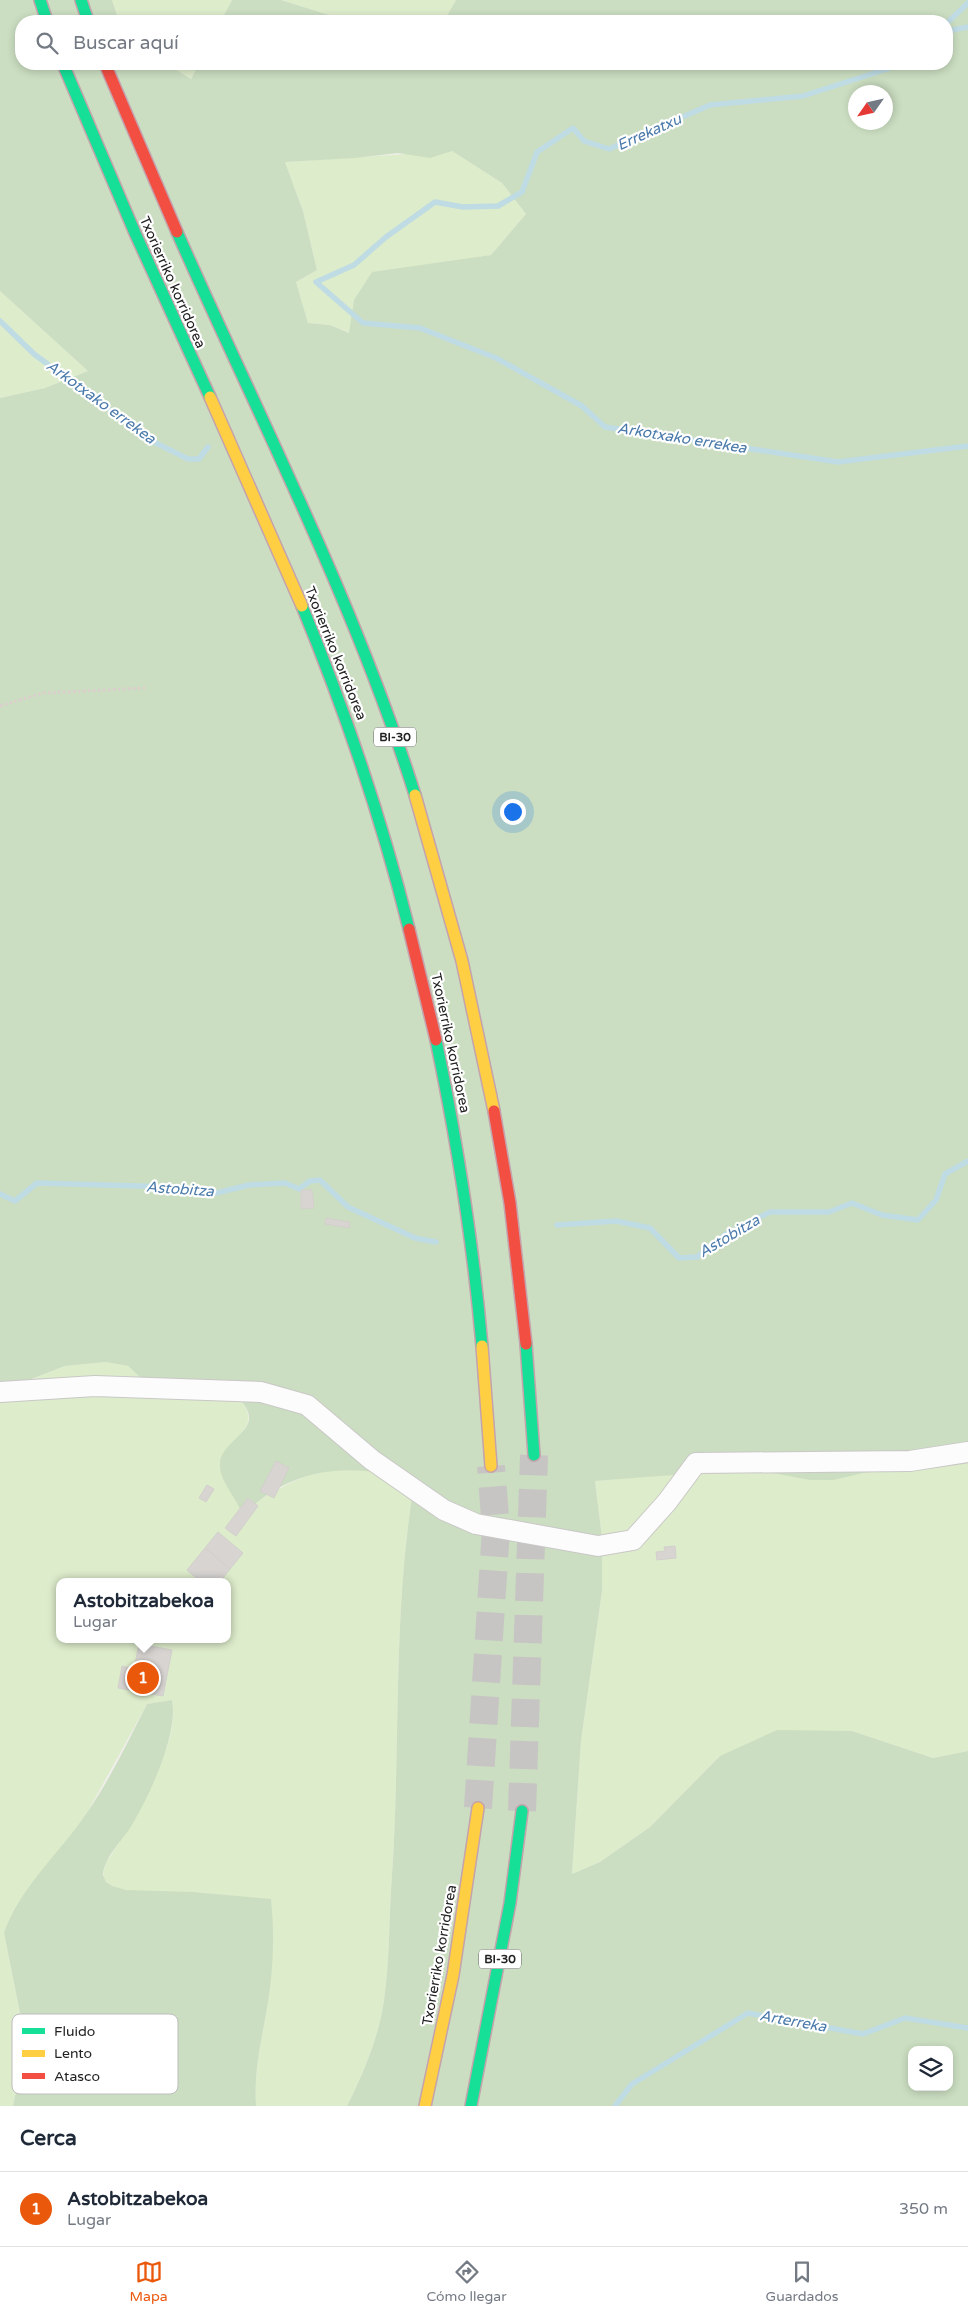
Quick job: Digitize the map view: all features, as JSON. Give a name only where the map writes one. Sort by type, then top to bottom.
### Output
[{"type":"highway","points":[[40,0],[45,15]]},
{"type":"highway","points":[[81,0],[86,15]]},
{"type":"highway","name":"Txorierriko korridorea","points":[[66,70],[138,242],[262,513],[308,621],[354,741],[386,837],[434,1031],[469,1219],[491,1466]]},
{"type":"highway","name":"Txorierriko korridorea","points":[[108,70],[173,226],[317,543],[348,616],[411,784],[466,973],[499,1134],[518,1268],[534,1455]]},
{"type":"highway","name":"Txorierriko korridorea","points":[[425,2106],[453,1975],[478,1808]]},
{"type":"highway","name":"BI-30","points":[[471,2106],[510,1903],[522,1811]]},
{"type":"highway","points":[[420,2071],[434,2018],[453,1975]]},
{"type":"street","points":[[0,1392],[95,1386],[261,1392],[307,1405],[372,1460],[444,1510],[476,1524],[598,1546],[633,1540],[667,1502],[696,1463],[910,1461],[968,1452]]},
{"type":"path","points":[[0,706],[43,693],[144,688]]},
{"type":"green space","points":[[0,0],[112,0],[117,15],[15,15],[15,70],[177,70],[191,79],[196,70],[953,70],[953,15],[447,15],[456,0],[968,0],[968,1449],[833,1480],[810,1480],[751,1469],[595,1481],[602,1538],[602,1591],[581,1741],[572,1874],[600,1862],[650,1827],[720,1756],[777,1730],[852,1731],[933,1758],[968,1751],[968,2106],[347,2106],[366,2065],[376,2036],[383,2007],[387,1977],[395,1825],[400,1627],[403,1577],[415,1479],[346,1470],[314,1474],[280,1487],[242,1513],[223,1478],[220,1467],[221,1457],[241,1434],[249,1419],[247,1409],[238,1398],[141,1378],[128,1366],[106,1362],[65,1366],[0,1391],[0,398],[45,388],[88,371],[0,291]],"holes":[[[452,151],[502,183],[526,214],[491,255],[372,272],[354,300],[349,333],[330,325],[308,323],[296,282],[317,270],[303,211],[285,162],[355,158],[398,153],[430,158]]]},
{"type":"green space","points":[[112,0],[232,0],[224,15],[117,15]]},
{"type":"green space","points":[[232,0],[281,0],[329,15],[224,15]]},
{"type":"green space","points":[[281,0],[456,0],[447,15],[329,15]]},
{"type":"green space","points":[[177,70],[196,70],[191,79]]},
{"type":"green space","points":[[452,151],[502,183],[526,214],[491,255],[434,264],[354,300],[350,333],[330,325],[308,323],[296,282],[317,270],[303,211],[285,162]]},
{"type":"green space","points":[[0,291],[88,371],[45,388],[0,398]]},
{"type":"green space","points":[[106,1362],[128,1366],[141,1378],[238,1398],[245,1406],[248,1420],[242,1433],[224,1453],[242,1512],[286,1485],[324,1472],[343,1470],[363,1471],[415,1479],[403,1577],[400,1627],[395,1825],[387,1977],[383,2007],[376,2036],[366,2065],[347,2106],[256,2106],[257,2071],[271,1971],[271,1899],[195,1892],[152,1893],[129,1891],[111,1886],[104,1878],[106,1863],[128,1829],[162,1761],[173,1718],[172,1700],[147,1704],[87,1813],[4,1933],[20,2014],[12,2014],[12,2094],[15,2094],[13,2106],[0,2106],[0,1391],[65,1366]]},
{"type":"green space","points":[[968,1449],[968,1751],[933,1758],[852,1731],[720,1756],[650,1827],[600,1862],[572,1874],[581,1741],[602,1591],[602,1538],[595,1481]]},
{"type":"green space","points":[[172,1700],[173,1714],[167,1748],[145,1801],[130,1828],[106,1862],[103,1875],[106,1882],[112,1886],[126,1890],[194,1892],[271,1899],[273,1928],[272,1971],[257,2071],[256,2106],[13,2106],[15,2094],[178,2094],[178,2014],[20,2014],[4,1933],[11,1916],[30,1886],[95,1801],[147,1704]]},
{"type":"building","points":[[301,1190],[312,1190],[314,1208],[301,1209]]},
{"type":"building","points":[[326,1218],[350,1222],[349,1228],[325,1224]]},
{"type":"building","points":[[276,1461],[289,1468],[274,1498],[260,1491]]},
{"type":"building","points":[[207,1485],[214,1489],[206,1502],[199,1498]]},
{"type":"building","points":[[248,1498],[258,1506],[236,1536],[225,1528]]},
{"type":"building","points":[[218,1532],[243,1553],[230,1569],[205,1548]]},
{"type":"building","points":[[675,1546],[676,1558],[657,1560],[656,1552],[665,1551],[664,1547]]},
{"type":"building","points":[[205,1548],[230,1569],[223,1578],[196,1578],[187,1570]]},
{"type":"building","points":[[139,1644],[172,1650],[163,1696],[118,1688],[122,1666],[134,1669]]},
{"type":"waterway","name":"Errekatxu","points":[[953,17],[968,3]]},
{"type":"waterway","points":[[953,30],[968,27]]},
{"type":"waterway","name":"Arkotxako errekea","points":[[884,70],[803,96],[710,105],[609,149],[584,141],[573,128],[537,152],[522,192],[498,206],[463,207],[435,202],[386,237],[354,265],[316,282],[363,323],[420,328],[496,358],[582,406],[605,427],[838,462],[968,446]]},
{"type":"waterway","name":"Arkotxako errekea","points":[[0,321],[34,354],[150,440],[188,459],[199,459],[208,447]]},
{"type":"waterway","name":"Astobitza","points":[[557,1225],[616,1221],[650,1228],[679,1258],[697,1257],[726,1234],[770,1212],[829,1212],[852,1203],[882,1215],[918,1220],[936,1200],[945,1174],[968,1161]]},
{"type":"waterway","name":"Astobitza","points":[[0,1194],[15,1201],[37,1183],[172,1187],[212,1194],[249,1185],[285,1183],[299,1189],[310,1181],[320,1180],[348,1207],[415,1238],[436,1242]]},
{"type":"waterway","name":"Arterreka","points":[[615,2106],[632,2084],[748,2013],[863,2034],[905,2018],[968,2028]]},
{"type":"tunnel","points":[[522,1811],[534,1455]]},
{"type":"tunnel","points":[[478,1808],[496,1529],[491,1466]]},
{"type":"traffic: fast","points":[[40,0],[45,15]]},
{"type":"traffic: fast","points":[[81,0],[86,15]]},
{"type":"traffic: fast","points":[[66,70],[135,233],[210,397]]},
{"type":"traffic: fast","points":[[177,232],[335,580],[391,722],[415,795]]},
{"type":"traffic: fast","points":[[302,606],[362,765],[387,846],[409,929]]},
{"type":"traffic: fast","points":[[436,1040],[464,1192],[482,1346]]},
{"type":"traffic: fast","points":[[526,1344],[534,1455]]},
{"type":"traffic: fast","points":[[471,2106],[510,1903],[522,1811]]},
{"type":"traffic: slow","points":[[210,397],[302,606]]},
{"type":"traffic: slow","points":[[415,795],[462,961],[494,1111]]},
{"type":"traffic: slow","points":[[482,1346],[491,1466]]},
{"type":"traffic: slow","points":[[425,2106],[453,1975],[478,1808]]},
{"type":"traffic: jam","points":[[108,70],[177,232]]},
{"type":"traffic: jam","points":[[409,929],[436,1040]]},
{"type":"traffic: jam","points":[[494,1111],[510,1203],[526,1344]]},
{"type":"place","name":"Astobitzabekoa","points":[[143,1678]]}]
